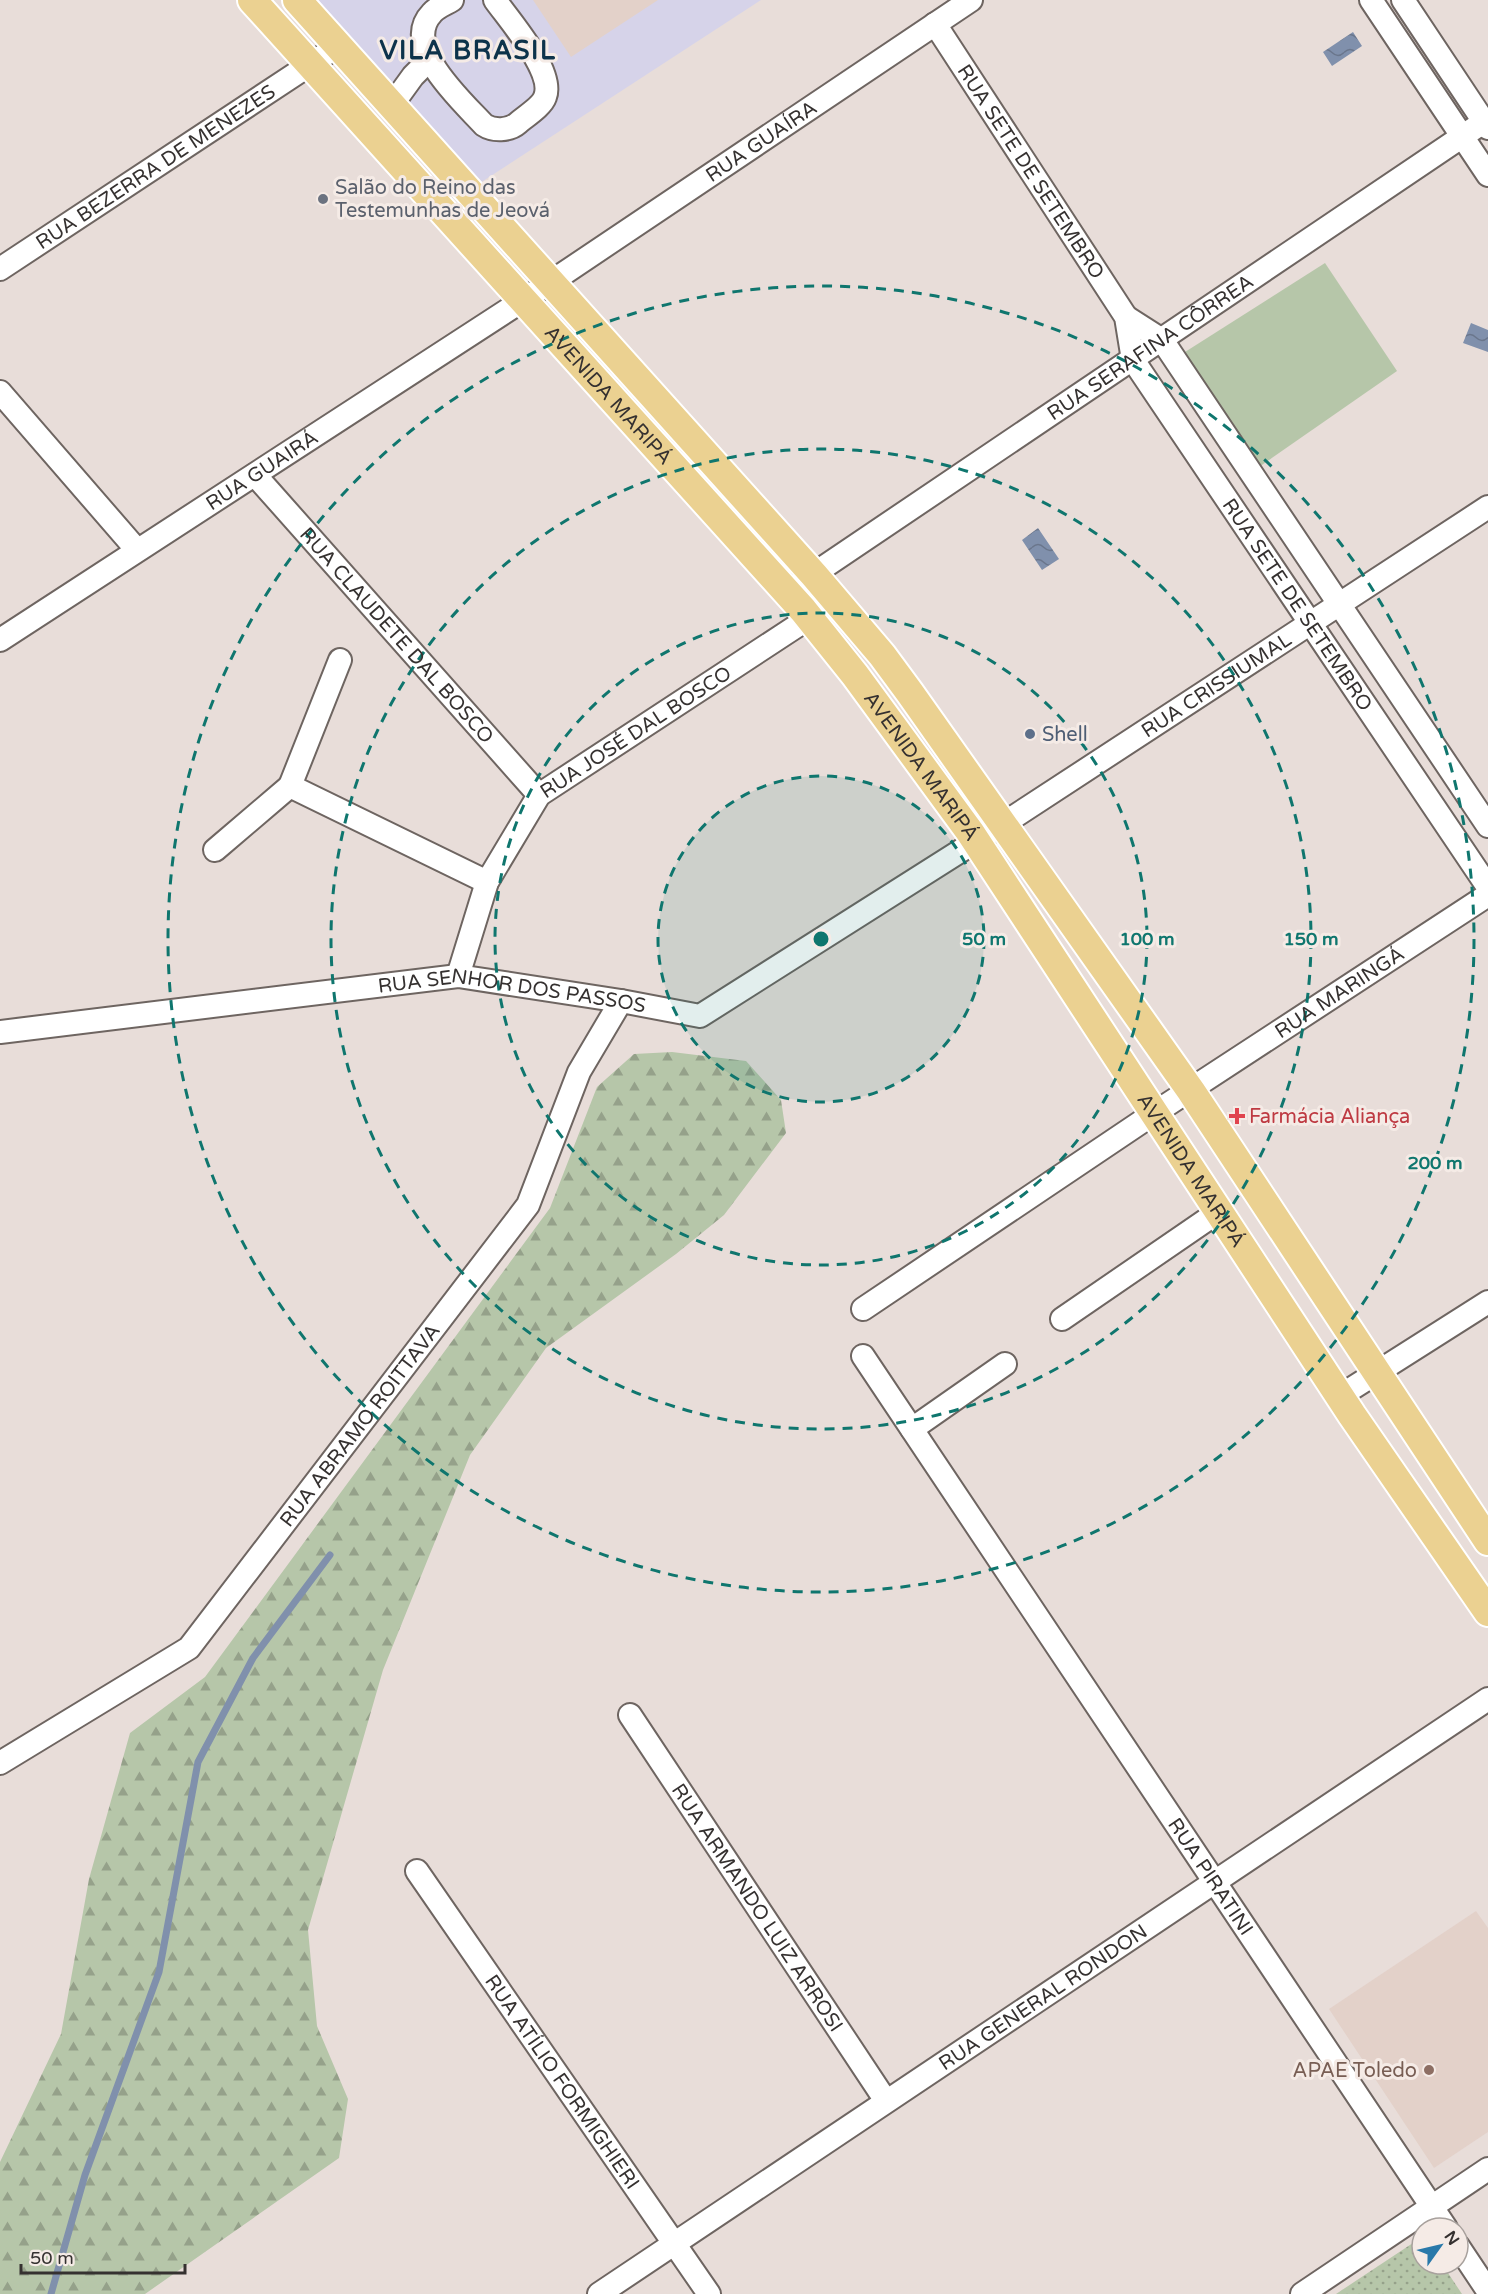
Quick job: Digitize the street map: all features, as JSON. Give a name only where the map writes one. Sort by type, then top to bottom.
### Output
[{"type":"main road","name":"AVENIDA MARIPÁ","points":[[252,0],[777,582],[855,675],[975,841],[1340,1396],[1488,1612]]},
{"type":"main road","name":"AVENIDA MARIPÁ","points":[[297,0],[814,574],[882,655],[1190,1090],[1488,1541]]},
{"type":"main road","points":[[366,128],[370,115],[382,105],[393,105]]},
{"type":"main road","points":[[777,582],[792,568],[795,554]]},
{"type":"main road","points":[[809,618],[813,606],[822,599],[835,600]]},
{"type":"main road","points":[[981,816],[1003,824],[1005,843],[993,850],[975,841],[973,822],[981,816]]},
{"type":"main road","points":[[1176,1085],[1190,1090],[1188,1105],[1177,1113],[1153,1114],[1162,1094],[1176,1085]]},
{"type":"main road","points":[[1362,1370],[1378,1374],[1375,1388],[1364,1395],[1340,1396],[1352,1377],[1362,1370]]},
{"type":"street","points":[[452,0],[432,12],[425,24],[422,40],[429,60],[463,102],[490,129],[515,126],[545,99],[548,81],[538,62],[495,0]]},
{"type":"street","name":"RUA GUAÍRA","points":[[523,300],[971,0]]},
{"type":"street","points":[[1371,0],[1488,175]]},
{"type":"street","points":[[1403,0],[1487,123]]},
{"type":"street","name":"RUA SETE DE SETEMBRO","points":[[935,24],[1126,317],[1133,360],[1488,887]]},
{"type":"street","name":"RUA BEZERRA DE MENEZES","points":[[0,269],[338,46]]},
{"type":"street","points":[[393,105],[412,76],[429,60]]},
{"type":"street","name":"RUA SERAFINA CÔRREA","points":[[777,582],[814,574],[1462,136],[1487,123]]},
{"type":"street","name":"RUA GUAIRÁ","points":[[0,640],[523,300]]},
{"type":"street","name":"RUA SETE DE SETEMBRO","points":[[1126,317],[1162,340],[1488,826]]},
{"type":"street","points":[[0,392],[137,549]]},
{"type":"street","name":"RUA CLAUDETE DAL BOSCO","points":[[255,475],[539,795]]},
{"type":"street","name":"RUA CRISSIUMAL","points":[[1003,824],[1488,507]]},
{"type":"street","name":"RUA JOSÉ DAL BOSCO","points":[[458,976],[487,882],[539,795],[809,618]]},
{"type":"street","points":[[215,850],[290,786],[340,660]]},
{"type":"street","points":[[290,786],[487,882]]},
{"type":"street","name":"RUA SENHOR DOS PASSOS","points":[[0,1032],[458,976],[621,1001],[700,1016],[975,841]]},
{"type":"street","name":"RUA MARINGÁ","points":[[1190,1090],[1488,895]]},
{"type":"street","name":"RUA ABRAMO ROITTAVA","points":[[0,1762],[189,1648],[528,1205],[579,1072],[621,1001]]},
{"type":"street","points":[[863,1309],[1153,1114]]},
{"type":"street","points":[[1062,1319],[1218,1212]]},
{"type":"street","points":[[1378,1374],[1488,1302]]},
{"type":"street","name":"RUA PIRATINI","points":[[863,1356],[1439,2216]]},
{"type":"street","points":[[912,1429],[1005,1364]]},
{"type":"street","name":"RUA GENERAL RONDON","points":[[598,2294],[1488,1699]]},
{"type":"street","name":"RUA ARMANDO LUIZ ARROSI","points":[[630,1715],[886,2101]]},
{"type":"street","name":"RUA ATÍLIO FORMIGHIERI","points":[[417,1870],[709,2294]]},
{"type":"street","points":[[1302,2294],[1488,2169]]},
{"type":"street","points":[[1470,2264],[1488,2291]]},
{"type":"shaded area","points":[[315,0],[761,0],[477,185]]},
{"type":"shaded area","points":[[533,0],[658,0],[571,57]]},
{"type":"shaded area","name":"APAE Toledo","points":[[1476,1911],[1488,1928],[1488,2132],[1434,2168],[1329,2009]]},
{"type":"green space","points":[[1325,263],[1397,371],[1259,467],[1185,352]]},
{"type":"green space","points":[[672,1052],[746,1061],[781,1100],[786,1133],[724,1215],[676,1254],[546,1348],[470,1455],[383,1670],[308,1930],[317,2026],[348,2099],[339,2158],[145,2294],[0,2294],[0,2162],[61,2034],[89,1879],[130,1733],[205,1677],[550,1208],[597,1087],[634,1054]]},
{"type":"green space","points":[[1410,2245],[1410,2276],[1450,2276],[1462,2294],[1336,2294]]},
{"type":"water","points":[[1353,32],[1362,46],[1332,66],[1323,52]]},
{"type":"water","points":[[1471,323],[1488,330],[1488,352],[1463,343]]},
{"type":"water","points":[[1038,528],[1059,559],[1042,570],[1022,540]]},
{"type":"waterway","points":[[51,2294],[85,2175],[159,1972],[198,1762],[253,1658],[330,1555]]},
{"type":"place","name":"Salão do Reino das Testemunhas de Jeová","points":[[323,199]]},
{"type":"place","name":"Shell","points":[[1030,734]]},
{"type":"place","name":"Farmácia Aliança","points":[[1237,1116]]},
{"type":"place","name":"APAE Toledo","points":[[1429,2070]]},
{"type":"district","name":"VILA BRASIL","points":[[468,50]]}]
